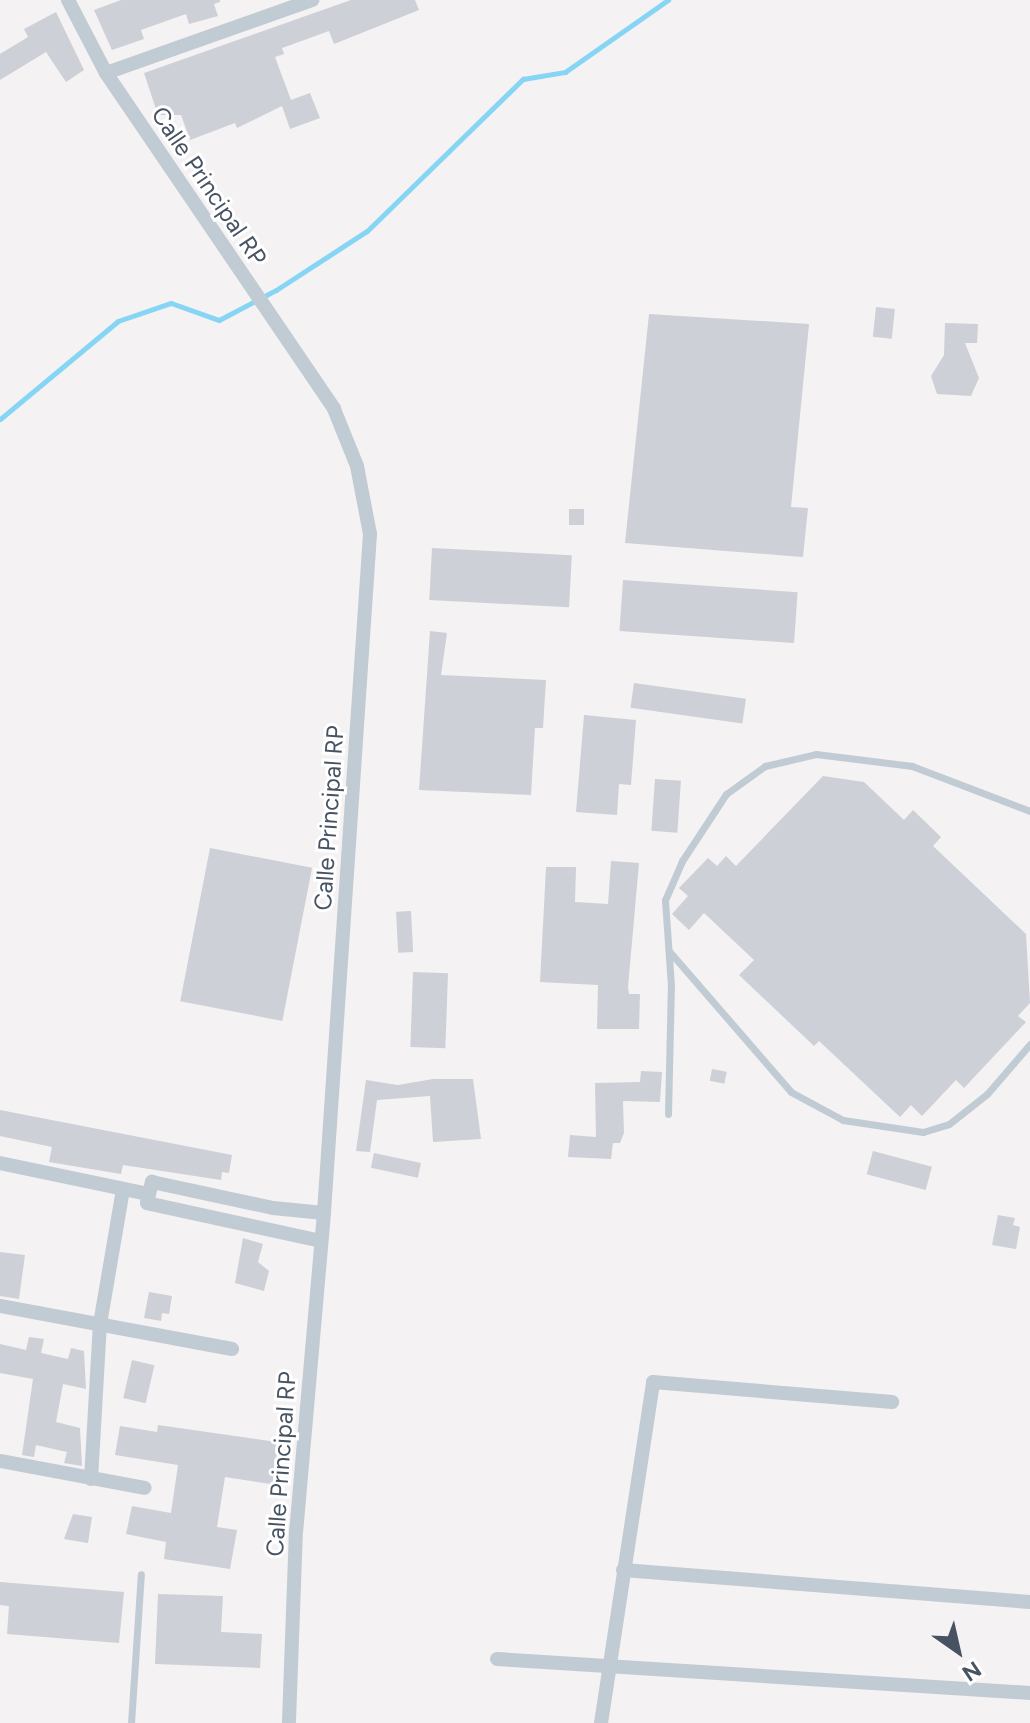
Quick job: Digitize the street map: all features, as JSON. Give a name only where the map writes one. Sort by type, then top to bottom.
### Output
[{"type":"street","name":"Calle Principal RP","points":[[68,0],[106,73],[334,409],[357,466],[370,534],[324,1213],[296,1530],[289,1723]]},
{"type":"street","points":[[106,73],[312,0]]},
{"type":"street","points":[[0,1163],[123,1189],[324,1213]]},
{"type":"street","points":[[91,1479],[100,1324],[123,1189]]},
{"type":"street","points":[[150,1193],[321,1241]]},
{"type":"street","points":[[0,1306],[232,1349]]},
{"type":"street","points":[[601,1723],[653,1382],[892,1402]]},
{"type":"street","points":[[0,1461],[145,1488]]},
{"type":"street","points":[[623,1570],[1030,1602]]},
{"type":"street","points":[[497,1659],[1030,1693]]},
{"type":"lane","points":[[668,1114],[665,900],[682,861],[726,794],[765,766],[816,754],[912,766],[1030,811]]},
{"type":"lane","points":[[668,949],[791,1092],[843,1120],[923,1132],[949,1124],[987,1094],[1030,1044]]},
{"type":"lane","points":[[131,1723],[141,1574]]},
{"type":"building","points":[[121,0],[220,2],[214,4],[218,16],[189,24],[186,14],[141,30],[144,39],[112,50],[94,10]]},
{"type":"building","points":[[351,0],[415,0],[419,10],[334,44],[329,31],[282,48],[284,54],[275,57],[291,100],[310,93],[320,118],[290,129],[282,106],[237,128],[235,123],[190,140],[181,115],[158,115],[144,73]]},
{"type":"building","points":[[56,12],[84,70],[66,82],[46,52],[0,80],[0,54],[28,37],[24,29]]},
{"type":"building","points":[[876,307],[895,309],[892,339],[873,337]]},
{"type":"building","points":[[649,314],[809,324],[791,507],[808,508],[803,557],[625,543]]},
{"type":"building","points":[[945,323],[978,324],[977,343],[965,343],[979,378],[971,396],[937,394],[931,376],[944,355]]},
{"type":"building","points":[[569,509],[584,509],[584,525],[569,525]]},
{"type":"building","points":[[432,548],[572,555],[569,607],[429,600]]},
{"type":"building","points":[[623,580],[798,592],[794,643],[619,631]]},
{"type":"building","points":[[430,631],[447,633],[441,675],[546,680],[543,728],[535,728],[531,795],[419,790]]},
{"type":"building","points":[[634,683],[746,699],[742,723],[631,708]]},
{"type":"building","points":[[584,715],[636,720],[631,785],[619,784],[617,815],[576,812]]},
{"type":"building","points":[[823,776],[864,782],[904,820],[913,810],[941,837],[933,846],[1026,934],[1030,1003],[1018,1016],[1026,1022],[964,1088],[956,1080],[922,1116],[911,1105],[900,1117],[819,1041],[814,1046],[739,975],[754,960],[704,913],[689,930],[672,914],[688,896],[679,888],[708,858],[717,866],[726,856],[736,866]]},
{"type":"building","points":[[655,779],[681,781],[677,833],[651,831]]},
{"type":"building","points":[[210,848],[312,868],[282,1021],[180,1001]]},
{"type":"building","points":[[611,861],[639,863],[628,987],[629,994],[640,994],[639,1029],[597,1029],[598,985],[540,982],[546,867],[576,867],[575,902],[608,904]]},
{"type":"building","points":[[411,911],[413,952],[398,953],[396,912]]},
{"type":"building","points":[[413,972],[448,973],[445,1048],[410,1047]]},
{"type":"building","points":[[712,1069],[727,1072],[724,1084],[710,1081]]},
{"type":"building","points":[[641,1071],[662,1072],[660,1102],[623,1101],[624,1133],[620,1143],[613,1143],[611,1159],[568,1157],[570,1135],[596,1137],[595,1083],[640,1082]]},
{"type":"building","points":[[433,1079],[473,1079],[481,1139],[433,1142],[430,1096],[377,1100],[370,1152],[356,1151],[366,1080],[398,1085]]},
{"type":"building","points":[[0,1110],[232,1155],[229,1173],[222,1172],[221,1180],[123,1165],[121,1174],[49,1162],[52,1147],[0,1136]]},
{"type":"building","points":[[873,1151],[932,1167],[926,1190],[867,1174]]},
{"type":"building","points":[[374,1153],[421,1163],[418,1178],[371,1168]]},
{"type":"building","points":[[998,1215],[1015,1218],[1013,1225],[1020,1227],[1016,1249],[992,1245]]},
{"type":"building","points":[[243,1238],[263,1244],[258,1262],[269,1271],[264,1291],[235,1283]]},
{"type":"building","points":[[0,1252],[25,1255],[19,1299],[0,1296]]},
{"type":"building","points":[[149,1292],[172,1296],[169,1314],[162,1313],[161,1321],[144,1318]]},
{"type":"building","points":[[29,1337],[44,1339],[41,1353],[68,1359],[71,1348],[84,1351],[86,1389],[63,1384],[56,1422],[80,1428],[82,1466],[64,1463],[67,1452],[36,1445],[34,1457],[22,1455],[33,1379],[0,1373],[0,1344],[26,1350]]},
{"type":"building","points":[[132,1360],[154,1365],[146,1403],[123,1398]]},
{"type":"building","points":[[158,1425],[284,1443],[277,1485],[225,1477],[217,1527],[237,1530],[230,1569],[164,1559],[166,1542],[126,1534],[132,1506],[171,1513],[178,1465],[115,1455],[120,1426],[157,1432]]},
{"type":"building","points":[[73,1514],[92,1517],[88,1543],[64,1539]]},
{"type":"building","points":[[0,1582],[124,1592],[119,1643],[7,1634],[9,1606],[0,1605]]},
{"type":"building","points":[[158,1594],[223,1596],[221,1632],[262,1634],[260,1668],[155,1664]]},
{"type":"waterway","points":[[0,419],[118,321],[171,303],[219,320],[276,290],[367,231],[523,79],[565,72],[668,0]]}]
